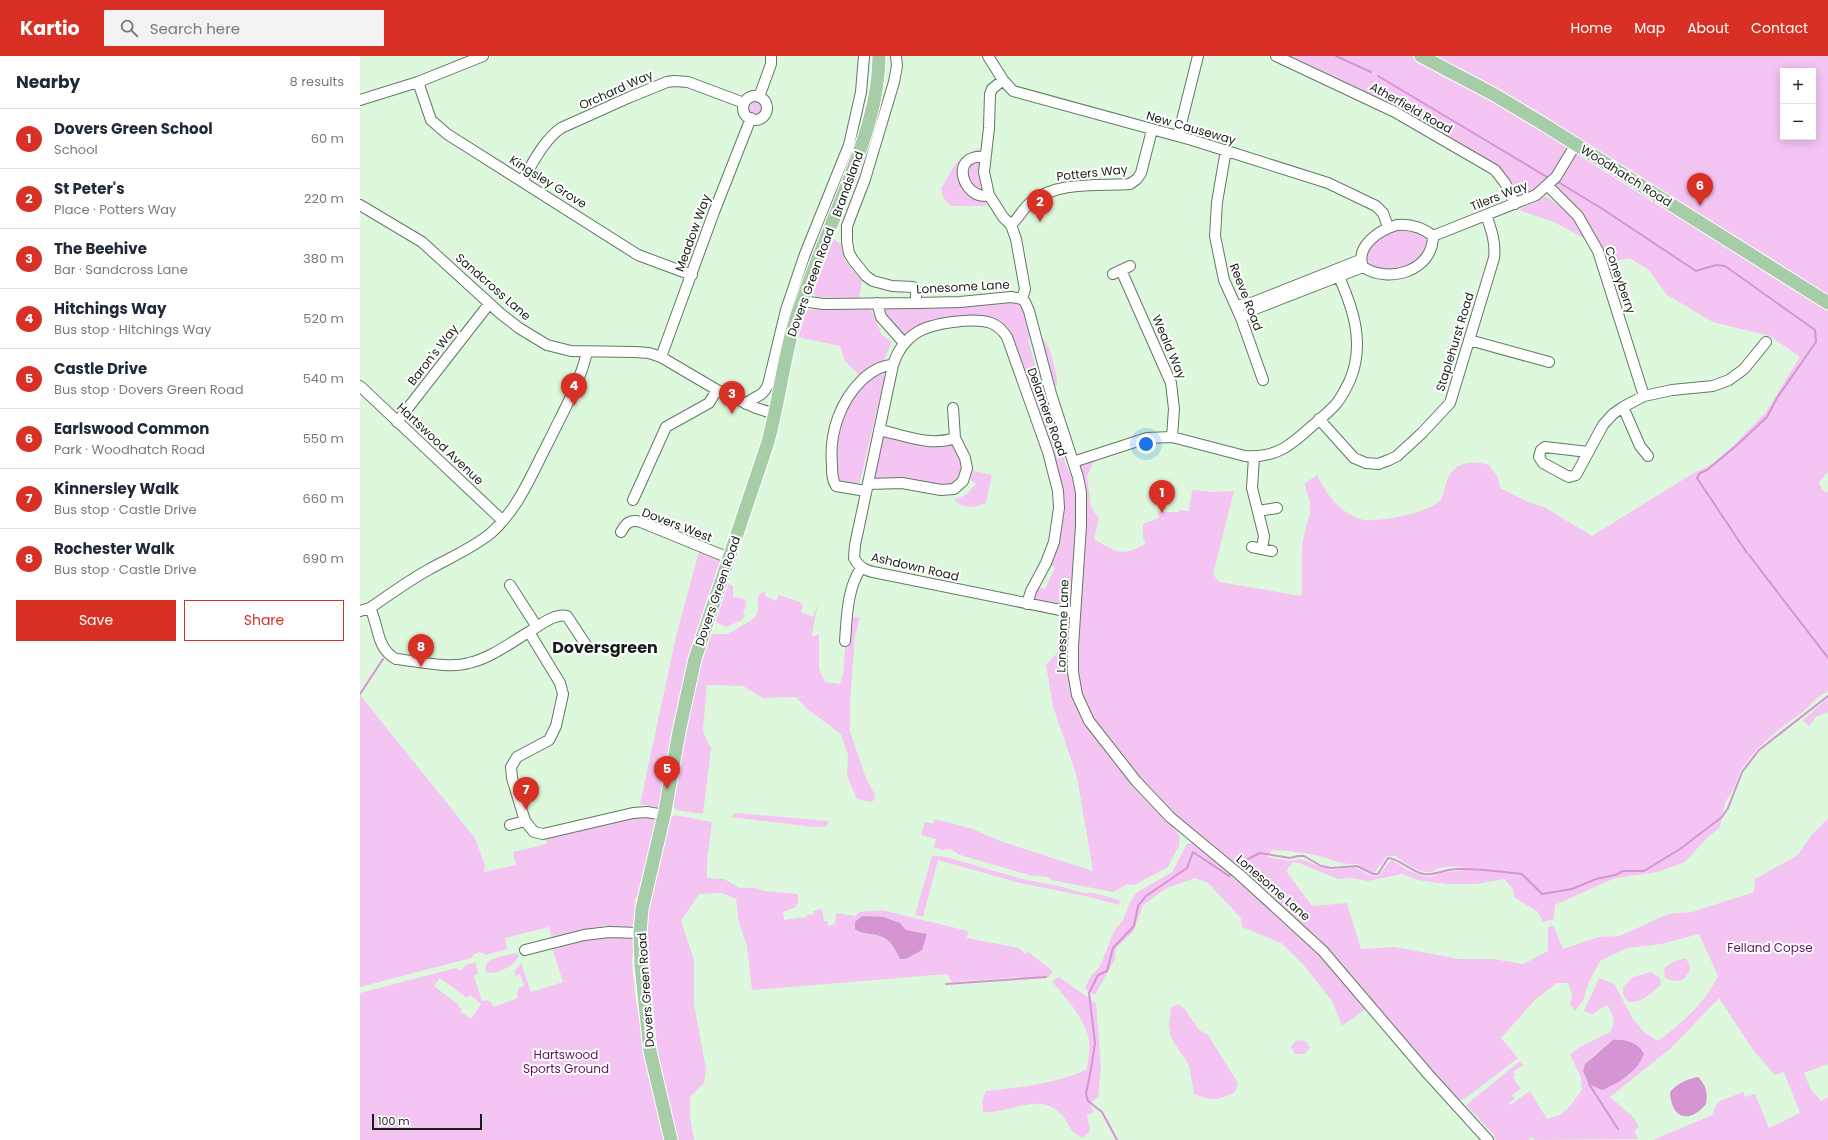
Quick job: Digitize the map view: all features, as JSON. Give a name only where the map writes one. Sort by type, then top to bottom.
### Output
[{"type":"main road","name":"Dovers Green Road","points":[[671,1140],[650,1051],[641,965],[640,933],[642,909],[664,815],[695,659],[760,469],[775,414],[792,312],[802,301],[860,152],[874,102],[879,69],[879,56]]},
{"type":"main road","name":"Woodhatch Road","points":[[1421,56],[1493,94],[1576,144],[1828,303]]},
{"type":"street","points":[[360,100],[418,82],[483,56]]},
{"type":"street","points":[[759,96],[771,64],[772,56]]},
{"type":"street","name":"Dovers Green Road","points":[[746,404],[750,399],[765,392],[768,385],[792,312],[805,254],[849,145],[861,92],[864,56]]},
{"type":"street","name":"Brandsland","points":[[896,56],[897,66],[894,82],[865,179],[847,226],[846,234],[849,253],[866,276],[882,285],[913,288],[916,291],[916,303]]},
{"type":"street","name":"New Causeway","points":[[988,56],[1003,80],[1013,91],[1020,95],[1178,136],[1328,183],[1379,209],[1388,227]]},
{"type":"street","points":[[1178,136],[1198,56]]},
{"type":"street","name":"Atherfield Road","points":[[1276,56],[1395,112],[1495,170],[1505,183],[1515,204]]},
{"type":"street","points":[[1003,80],[992,89],[990,94],[984,172],[989,195],[1003,217],[1011,225],[1016,239],[1024,281],[1022,299]]},
{"type":"street","name":"Kingsley Grove","points":[[418,82],[426,107],[436,125],[638,255],[692,275]]},
{"type":"street","name":"Orchard Way","points":[[522,181],[547,141],[561,128],[666,82],[688,82],[744,103]]},
{"type":"street","points":[[759,96],[765,101],[766,112],[762,117],[751,118],[744,112],[744,103],[750,97],[759,96]]},
{"type":"street","name":"Meadow Way","points":[[661,357],[714,212],[751,118]]},
{"type":"street","name":"Potters Way","points":[[1011,225],[1032,201],[1054,190],[1065,187],[1130,184],[1138,179],[1141,173],[1152,130]]},
{"type":"street","name":"Tilers Way","points":[[1433,236],[1536,195],[1548,186],[1556,177],[1576,144]]},
{"type":"street","name":"Reeve Road","points":[[1226,150],[1217,202],[1215,236],[1224,280],[1241,318],[1262,380]]},
{"type":"street","points":[[986,157],[975,157],[962,168],[962,174],[966,184],[976,194],[980,196],[989,195]]},
{"type":"street","name":"Coneyberry","points":[[1548,186],[1578,216],[1598,251],[1644,396]]},
{"type":"street","name":"Sandcross Lane","points":[[360,205],[422,242],[489,304],[519,328],[547,345],[571,351],[649,353],[661,357],[717,390],[746,404],[775,414]]},
{"type":"street","name":"Staplehurst Road","points":[[1319,419],[1354,458],[1366,463],[1378,464],[1397,456],[1450,404],[1495,250],[1493,234],[1486,215]]},
{"type":"street","points":[[1397,225],[1414,226],[1421,228],[1433,236],[1432,246],[1428,255],[1416,267],[1408,271],[1392,275],[1382,275],[1362,264],[1363,249],[1369,241],[1388,227],[1397,225]]},
{"type":"street","points":[[1241,318],[1255,309],[1362,264]]},
{"type":"street","name":"Weald Way","points":[[1121,270],[1171,384],[1174,409],[1172,437]]},
{"type":"street","points":[[1236,306],[1254,302],[1338,274]]},
{"type":"street","points":[[1073,462],[1147,438],[1172,437],[1245,456],[1266,455],[1280,451],[1293,444],[1337,403],[1345,391],[1356,361],[1357,327],[1354,314],[1338,274]]},
{"type":"street","name":"Lonesome Lane","points":[[802,301],[823,304],[916,303],[960,302],[1011,297],[1022,299],[1025,302],[1029,311],[1049,387],[1073,462],[1081,494],[1081,526],[1075,613],[1073,672],[1077,695],[1089,721],[1136,781],[1170,817],[1240,875],[1323,951],[1428,1074],[1488,1140]]},
{"type":"street","points":[[877,303],[881,317],[904,343]]},
{"type":"street","name":"Baron's Way","points":[[398,422],[489,304]]},
{"type":"street","name":"Delamere Road","points":[[904,343],[923,328],[945,323],[982,321],[990,323],[1002,330],[1007,337],[1048,452],[1058,491],[1059,508],[1054,542],[1046,564],[1031,591],[1027,604]]},
{"type":"street","points":[[1469,340],[1549,362]]},
{"type":"street","points":[[1588,452],[1545,447],[1541,450],[1539,457],[1541,461],[1548,466],[1572,477],[1578,473],[1588,452],[1607,420],[1623,407],[1644,396],[1672,390],[1708,387],[1729,380],[1744,369],[1766,342]]},
{"type":"street","name":"Ashdown Road","points":[[904,343],[893,365],[867,487],[854,558],[861,568],[878,574],[1075,613]]},
{"type":"street","points":[[587,352],[582,371],[568,404],[516,506],[490,534],[426,571],[365,609],[382,645],[390,656],[396,659],[445,664],[469,664],[497,651],[562,614],[571,620],[588,648]]},
{"type":"street","points":[[893,365],[878,368],[856,386],[842,407],[834,434],[831,459],[833,482],[836,486],[867,487],[902,483],[941,490],[954,489],[963,480],[968,468],[966,458],[955,438],[953,408]]},
{"type":"street","name":"Hartswood Avenue","points":[[360,386],[503,521]]},
{"type":"street","points":[[633,500],[666,427],[709,404],[717,390]]},
{"type":"street","points":[[1623,407],[1640,446],[1648,456]]},
{"type":"street","points":[[879,430],[929,441],[939,442],[955,438]]},
{"type":"street","points":[[1252,547],[1267,550],[1252,488],[1254,456]]},
{"type":"street","points":[[1258,511],[1277,508]]},
{"type":"street","name":"Dovers West","points":[[621,532],[625,524],[630,522],[640,522],[729,558]]},
{"type":"street","points":[[845,641],[850,592],[855,578],[861,568]]},
{"type":"street","points":[[510,585],[560,683],[563,694],[556,726],[549,740],[517,757],[512,763],[512,778],[525,821],[534,832],[543,834],[633,813],[647,812],[664,815]]},
{"type":"street","points":[[510,825],[525,821]]},
{"type":"street","points":[[525,950],[584,935],[609,932],[640,933]]},
{"type":"green space","name":"Felland Copse","points":[[1287,56],[1828,56],[1828,472],[1819,482],[1823,491],[1828,492],[1828,691],[1818,697],[1804,711],[1778,730],[1756,750],[1740,771],[1735,786],[1725,803],[1720,827],[1704,841],[1685,862],[1658,872],[1615,878],[1555,905],[1554,919],[1543,922],[1538,912],[1515,898],[1513,889],[1504,879],[1476,884],[1446,884],[1417,880],[1402,874],[1368,881],[1352,878],[1338,879],[1293,862],[1286,871],[1312,906],[1347,903],[1361,949],[1395,947],[1459,959],[1493,959],[1523,964],[1548,951],[1548,927],[1553,925],[1563,949],[1598,937],[1620,936],[1668,914],[1692,912],[1754,892],[1755,879],[1798,855],[1811,836],[1828,818],[1828,1064],[1804,1073],[1811,1090],[1821,1101],[1828,1097],[1828,1140],[1653,1140],[1712,1115],[1720,1101],[1743,1092],[1745,1097],[1755,1094],[1769,1128],[1800,1113],[1784,1072],[1775,1075],[1754,1051],[1719,998],[1672,1047],[1610,1097],[1633,1117],[1639,1127],[1634,1131],[1638,1139],[1534,1140],[1533,1137],[1528,1140],[1495,1140],[1494,1135],[1466,1105],[1520,1061],[1523,1065],[1513,1072],[1515,1075],[1513,1078],[1521,1089],[1512,1095],[1515,1099],[1509,1103],[1510,1105],[1530,1091],[1547,1119],[1560,1115],[1571,1105],[1582,1090],[1581,1077],[1570,1055],[1580,1047],[1610,1032],[1613,1025],[1614,1021],[1607,1005],[1592,1014],[1584,1011],[1599,978],[1614,984],[1633,1019],[1645,1033],[1658,1041],[1700,1004],[1713,986],[1718,976],[1699,934],[1661,944],[1627,948],[1600,961],[1589,982],[1583,1001],[1575,1011],[1570,1004],[1572,994],[1568,983],[1557,983],[1536,999],[1501,1038],[1518,1058],[1466,1098],[1459,1101],[1374,1003],[1342,1026],[1332,1001],[1302,963],[1281,943],[1242,927],[1241,918],[1208,883],[1195,878],[1167,888],[1143,905],[1133,932],[1116,948],[1115,959],[1095,995],[1085,989],[1089,979],[1100,966],[1114,931],[1123,920],[1130,902],[1136,893],[1172,872],[1187,844],[1193,842],[1235,877],[1242,870],[1174,813],[1129,768],[1110,745],[1094,720],[1081,695],[1077,672],[1079,468],[1083,462],[1096,458],[1087,476],[1091,507],[1099,519],[1094,539],[1120,552],[1132,551],[1146,543],[1143,538],[1143,524],[1159,518],[1158,512],[1179,512],[1179,510],[1189,511],[1192,490],[1214,492],[1234,491],[1213,574],[1219,582],[1301,596],[1302,548],[1310,513],[1310,501],[1304,484],[1317,475],[1329,496],[1345,512],[1360,519],[1377,520],[1389,519],[1427,509],[1441,499],[1446,483],[1453,470],[1461,465],[1469,463],[1485,464],[1489,465],[1498,478],[1500,488],[1528,502],[1544,507],[1592,536],[1692,474],[1712,464],[1733,446],[1766,412],[1800,357],[1770,336],[1713,322],[1667,295],[1649,270],[1629,258],[1607,263],[1594,237],[1545,181],[1528,194],[1516,196],[1505,179],[1377,100],[1375,96]],"holes":[[[1272,850],[1301,853],[1319,856],[1342,863],[1358,864],[1367,871],[1374,873],[1387,856],[1396,856],[1411,867],[1425,872],[1446,867],[1465,868],[1463,870],[1442,873],[1431,877],[1423,876],[1407,870],[1392,860],[1378,876],[1371,876],[1354,867],[1331,870],[1301,859],[1290,861],[1267,857]],[[1618,1040],[1635,1045],[1643,1051],[1643,1058],[1628,1076],[1583,1070],[1585,1065],[1592,1057],[1602,1049]]]},
{"type":"green space","points":[[752,99],[758,99],[763,104],[761,113],[758,115],[752,115],[747,110],[747,104]]},
{"type":"green space","points":[[976,149],[983,150],[989,203],[983,206],[950,206],[943,197],[941,189],[955,164]]},
{"type":"green space","points":[[1546,196],[1570,215],[1585,239],[1554,222],[1519,210]]},
{"type":"green space","points":[[1410,229],[1428,234],[1430,241],[1417,261],[1396,271],[1369,268],[1365,256],[1378,238],[1389,232]]},
{"type":"green space","points":[[833,239],[841,244],[845,261],[862,281],[859,298],[817,297],[811,291]]},
{"type":"green space","points":[[1009,301],[1022,305],[1026,311],[1029,342],[1038,376],[1066,465],[1077,487],[1078,516],[1071,605],[1065,608],[1036,601],[1034,597],[1038,587],[1045,589],[1055,568],[1050,565],[1063,513],[1011,336],[967,317],[937,319],[926,322],[908,335],[903,335],[884,315],[885,308]]},
{"type":"green space","points":[[866,308],[871,310],[882,335],[892,342],[884,360],[860,376],[845,361],[840,346],[797,337],[803,313],[809,310]]},
{"type":"green space","points":[[1043,339],[1046,342],[1053,362],[1057,376],[1057,386],[1053,387],[1041,340]]},
{"type":"green space","points":[[882,373],[885,376],[860,482],[854,485],[840,482],[836,467],[835,448],[837,429],[841,414],[858,389],[876,375]]},
{"type":"green space","points":[[885,436],[952,442],[963,464],[961,477],[949,487],[880,481],[875,477],[874,472],[881,437]]},
{"type":"green space","points":[[971,470],[992,475],[986,503],[969,507],[954,500],[967,494],[976,484],[971,480]]},
{"type":"green space","points":[[699,552],[720,561],[678,710],[661,808],[640,804],[677,632]]},
{"type":"green space","points":[[727,583],[733,586],[733,597],[745,599],[746,606],[743,612],[745,616],[742,620],[726,627],[716,622],[712,614]]},
{"type":"green space","points":[[766,591],[765,596],[776,601],[779,595],[800,602],[803,607],[801,612],[813,617],[820,600],[812,636],[819,635],[819,669],[825,682],[840,684],[843,674],[845,650],[851,633],[853,617],[860,618],[855,636],[850,701],[850,732],[866,778],[875,795],[874,800],[871,802],[857,799],[847,776],[848,755],[841,734],[806,708],[796,697],[763,698],[743,686],[707,685],[703,729],[711,748],[703,814],[676,810],[671,804],[694,681],[710,634],[728,634],[755,618],[758,611],[758,597],[761,593]]},
{"type":"green space","points":[[1061,618],[1070,619],[1069,667],[1074,696],[1180,836],[1179,846],[1168,867],[1134,885],[1128,884],[1113,892],[1051,880],[1048,877],[1029,875],[960,855],[950,849],[942,850],[934,847],[936,839],[921,835],[925,822],[933,824],[935,819],[973,829],[1000,841],[1093,871],[1077,777],[1053,706],[1046,665],[1057,653]]},
{"type":"green space","points":[[360,695],[475,838],[485,865],[484,872],[516,865],[513,852],[547,844],[546,838],[635,817],[649,817],[655,822],[656,827],[639,896],[635,898],[636,907],[633,925],[630,927],[610,927],[604,925],[600,929],[552,939],[549,927],[505,938],[507,949],[486,955],[480,952],[474,954],[471,958],[360,987]]},
{"type":"green space","points":[[1828,698],[1828,712],[1816,717],[1809,726],[1803,720]]},
{"type":"green space","points":[[736,813],[828,821],[827,826],[814,827],[730,817]]},
{"type":"green space","points":[[674,815],[712,822],[707,860],[707,878],[724,879],[740,888],[756,888],[764,891],[798,894],[796,907],[783,912],[784,920],[807,917],[807,915],[814,914],[813,911],[822,909],[824,921],[827,921],[828,926],[835,924],[836,913],[855,916],[859,912],[882,910],[968,931],[967,938],[1019,948],[1025,954],[1028,952],[1053,971],[1049,977],[1024,980],[1022,977],[952,982],[947,974],[752,990],[747,946],[739,923],[736,899],[722,893],[699,894],[681,921],[694,960],[694,1004],[706,1069],[704,1083],[690,1097],[690,1117],[694,1140],[677,1140],[665,1096],[647,982],[646,908],[668,822]],"holes":[[[900,923],[906,930],[927,935],[910,957],[900,959],[889,941],[885,938],[860,933]]]},
{"type":"green space","points":[[932,856],[946,857],[1022,879],[1120,900],[1119,905],[1090,897],[1020,883],[938,860],[923,917],[915,915]]},
{"type":"green space","name":"Hartswood Sports Ground","points":[[597,937],[630,937],[634,940],[632,963],[635,994],[651,1088],[664,1140],[360,1140],[360,993],[456,968],[460,971],[467,964],[476,963],[478,974],[474,976],[482,1001],[487,1000],[491,1002],[493,1007],[518,998],[517,993],[519,988],[524,986],[520,974],[515,976],[515,971],[521,963],[531,992],[563,982],[553,951],[555,947]],"holes":[[[440,978],[467,998],[470,995],[481,1004],[471,1019],[460,1011],[462,1009],[458,1006],[459,1005],[434,986]]]},
{"type":"green space","points":[[516,953],[519,955],[510,966],[500,971],[490,973],[486,972],[485,967],[491,960]]},
{"type":"green space","points":[[1685,958],[1689,963],[1690,971],[1683,980],[1674,981],[1665,978],[1664,968],[1673,962]]},
{"type":"green space","points":[[1651,972],[1660,978],[1661,984],[1642,999],[1628,1002],[1623,994],[1623,987],[1633,977]]},
{"type":"green space","points":[[1059,977],[1096,1003],[1101,1067],[1098,1097],[1090,1104],[1094,1112],[1087,1115],[1090,1131],[1083,1138],[1073,1132],[1061,1113],[1046,1105],[1028,1105],[1000,1111],[983,1112],[982,1101],[986,1091],[1051,1081],[1087,1069],[1089,1040],[1087,1032],[1079,1016],[1052,981]]},
{"type":"green space","points":[[1179,1004],[1186,1011],[1199,1030],[1208,1035],[1238,1083],[1235,1092],[1215,1099],[1194,1094],[1189,1065],[1171,1038],[1169,1025],[1171,1008]]},
{"type":"green space","points":[[1297,1040],[1306,1041],[1310,1048],[1304,1054],[1295,1054],[1291,1046]]},
{"type":"shaded area","points":[[862,916],[883,917],[900,923],[906,930],[927,934],[922,950],[906,959],[900,959],[889,941],[881,936],[860,932],[855,929],[855,922]]},
{"type":"shaded area","points":[[1613,1040],[1631,1042],[1639,1047],[1644,1054],[1637,1066],[1627,1076],[1602,1090],[1589,1084],[1583,1071],[1585,1064]]},
{"type":"shaded area","points":[[1698,1077],[1706,1089],[1706,1104],[1700,1111],[1693,1115],[1682,1116],[1677,1113],[1674,1108],[1671,1101],[1670,1092],[1683,1082]]},
{"type":"waterway","points":[[1336,56],[1371,72]]},
{"type":"waterway","points":[[1378,76],[1547,177]]},
{"type":"waterway","points":[[1558,182],[1601,208],[1696,271],[1716,265],[1725,266],[1815,330],[1816,342],[1777,398],[1767,417],[1736,446],[1707,470],[1700,473],[1697,478],[1747,553]]},
{"type":"waterway","points":[[1749,555],[1828,658]]},
{"type":"waterway","points":[[360,694],[383,659]]},
{"type":"waterway","points":[[1237,869],[1244,861],[1260,853],[1290,858],[1304,856],[1321,866],[1331,868],[1357,866],[1373,874],[1378,874],[1388,858],[1396,860],[1414,871],[1424,874],[1432,874],[1453,869],[1522,874],[1542,894],[1572,889],[1596,879],[1615,875],[1623,871],[1644,871],[1680,849],[1722,817],[1728,808],[1742,772],[1759,750],[1828,696]]},
{"type":"waterway","points":[[1117,1140],[1102,1112],[1088,1101],[1086,1094],[1095,1043],[1089,993],[1098,975],[1107,971],[1113,948],[1134,926],[1138,906],[1146,896],[1187,868],[1193,852],[1229,876],[1232,873]]},
{"type":"waterway","points":[[946,984],[1046,977]]},
{"type":"waterway","points":[[1589,1084],[1618,1129]]},
{"type":"place","name":"Earlswood Common","points":[[1700,206]]},
{"type":"place","name":"St Peter's","points":[[1040,222]]},
{"type":"place","name":"Hitchings Way","points":[[574,406]]},
{"type":"place","name":"The Beehive","points":[[732,414]]},
{"type":"place","name":"Dovers Green School","points":[[1162,513]]},
{"type":"place","name":"Rochester Walk","points":[[421,667]]},
{"type":"place","name":"Castle Drive","points":[[667,789]]},
{"type":"place","name":"Kinnersley Walk","points":[[526,810]]},
{"type":"district","name":"Doversgreen","points":[[605,647]]}]
